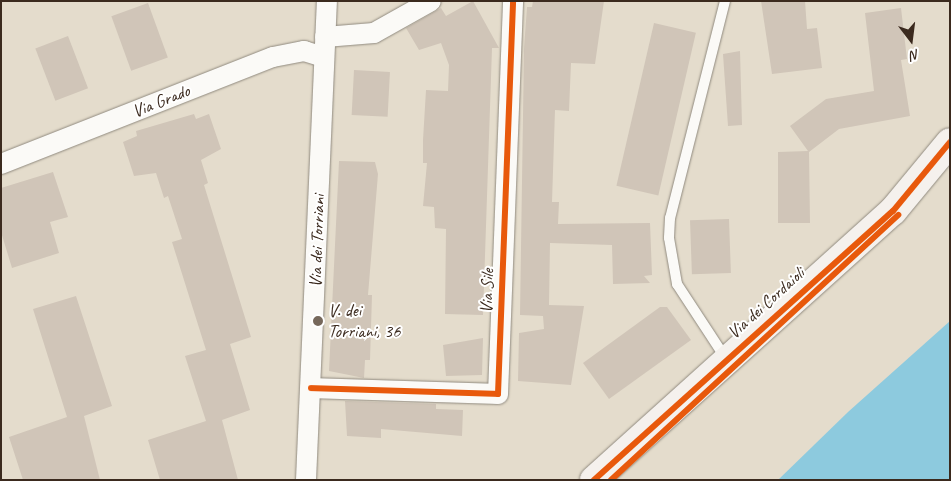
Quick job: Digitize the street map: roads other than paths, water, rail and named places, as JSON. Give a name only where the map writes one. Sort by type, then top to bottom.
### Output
[{"type":"street","name":"Via dei Torriani","points":[[306,480],[327,1]]},
{"type":"street","name":"Via Grado","points":[[1,164],[273,57],[304,52],[374,33],[431,1]]},
{"type":"street","name":"Via Sile","points":[[311,388],[498,394],[513,1]]},
{"type":"street","name":"Via dei Cordaioli","points":[[594,480],[892,211],[950,142]]},
{"type":"lane","name":"Via dei Cordaioli","points":[[725,1],[670,218],[668,238],[676,284],[726,359]]},
{"type":"water","points":[[950,321],[950,480],[778,480],[848,412]]},
{"type":"place","name":"V. dei Torriani, 36","points":[[318,321]]}]
